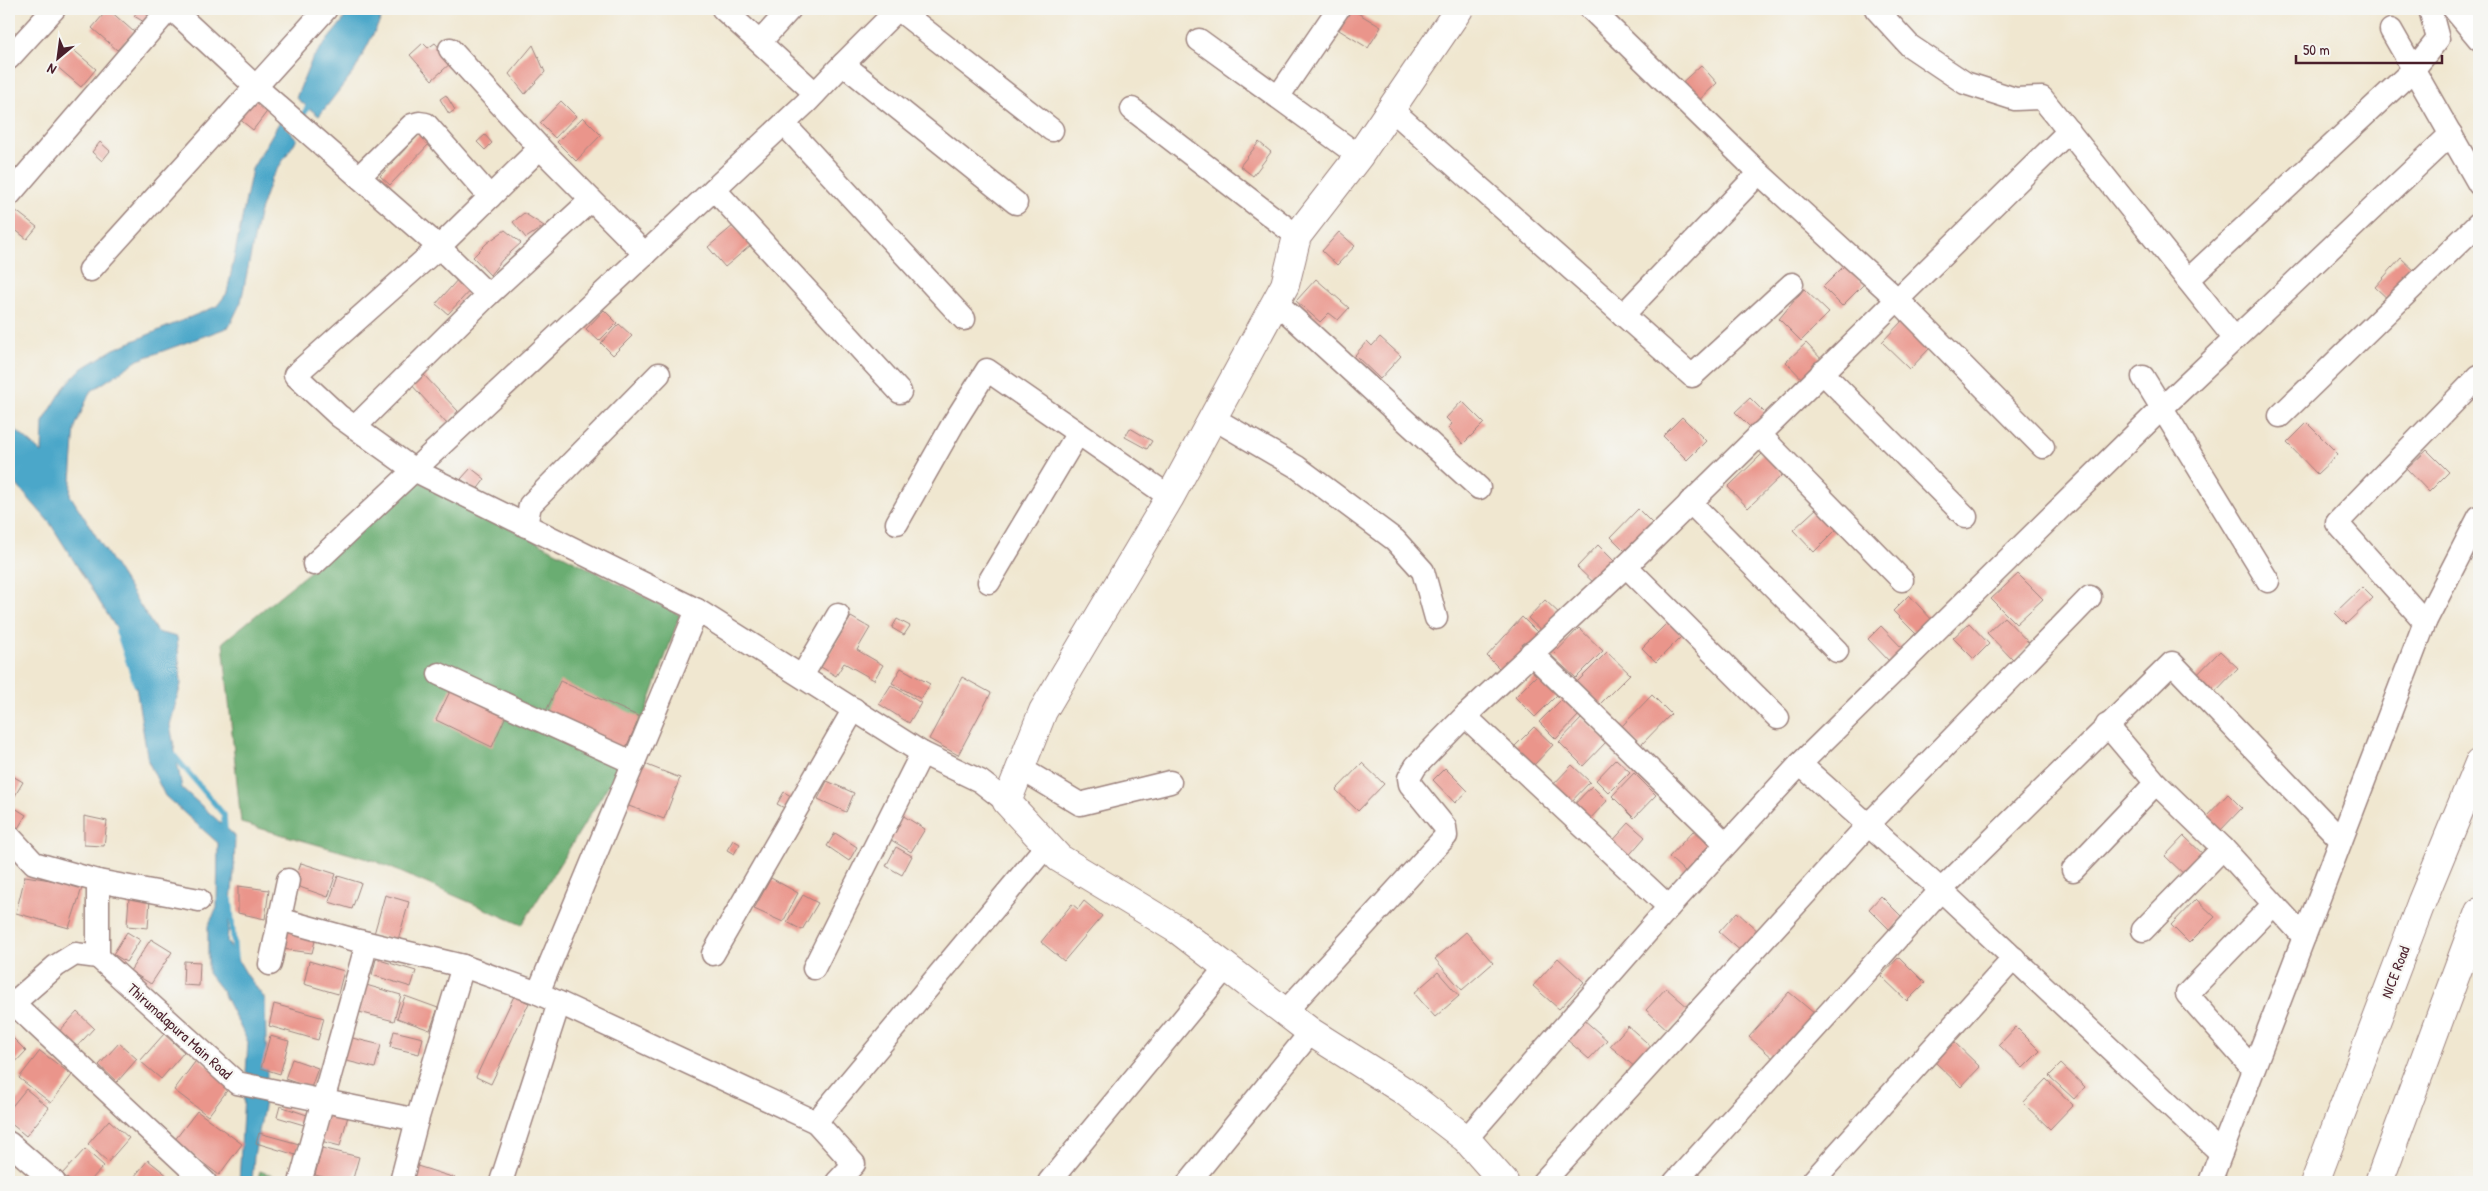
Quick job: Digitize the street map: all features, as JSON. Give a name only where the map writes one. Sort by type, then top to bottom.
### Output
[{"type":"main road","points":[[1459,9],[1359,156],[1297,236],[1285,285],[1170,497],[1043,711],[1007,802],[1059,858],[1171,926],[1227,966],[1311,1032],[1404,1091],[1466,1139],[1504,1182]]},
{"type":"main road","name":"NICE Road","points":[[2315,1182],[2422,902],[2479,762]]},
{"type":"main road","points":[[2379,1182],[2479,912]]},
{"type":"street","points":[[9,58],[54,9]]},
{"type":"street","points":[[90,270],[326,9]]},
{"type":"street","points":[[723,9],[815,93]]},
{"type":"street","points":[[760,42],[790,9]]},
{"type":"street","points":[[314,564],[784,124],[898,9],[1052,130]]},
{"type":"street","points":[[1278,97],[1338,9]]},
{"type":"street","points":[[1591,9],[1759,173],[1897,299],[2043,447]]},
{"type":"street","points":[[1876,9],[1910,46],[1965,83],[2015,100],[2042,98],[2235,339]]},
{"type":"street","points":[[2188,280],[2414,69],[2438,39],[2430,9]]},
{"type":"street","points":[[2454,9],[2479,39]]},
{"type":"street","points":[[9,195],[177,11],[256,86],[439,247],[488,295]]},
{"type":"street","points":[[2392,30],[2479,184]]},
{"type":"street","points":[[1199,40],[1359,156]]},
{"type":"street","points":[[450,49],[540,148],[645,254]]},
{"type":"street","points":[[842,64],[1016,203]]},
{"type":"street","points":[[1132,109],[1297,236]]},
{"type":"street","points":[[1391,109],[1692,376],[1792,284]]},
{"type":"street","points":[[359,177],[412,125],[426,124],[490,197]]},
{"type":"street","points":[[784,124],[964,319]]},
{"type":"street","points":[[1285,1012],[1444,839],[1447,832],[1445,827],[1412,789],[1409,778],[1416,766],[1531,653],[1626,566],[2069,131]]},
{"type":"street","points":[[1466,1139],[1726,844],[1800,764],[2162,408],[2450,134]]},
{"type":"street","points":[[540,148],[439,247],[295,375],[355,427],[414,470],[697,610],[922,752],[980,781],[1007,802]]},
{"type":"street","points":[[1623,315],[1759,173]]},
{"type":"street","points":[[714,189],[900,392]]},
{"type":"street","points":[[355,427],[488,295],[591,200]]},
{"type":"street","points":[[2280,416],[2479,223]]},
{"type":"street","points":[[1276,302],[1480,488]]},
{"type":"street","points":[[897,523],[952,424],[987,370],[1170,497]]},
{"type":"street","points":[[1822,372],[1966,516]]},
{"type":"street","points":[[526,526],[530,505],[659,374]]},
{"type":"street","points":[[2424,622],[2337,523],[2479,376]]},
{"type":"street","points":[[2144,377],[2268,581]]},
{"type":"street","points":[[1213,418],[1297,468],[1395,540],[1423,571],[1436,618]]},
{"type":"street","points":[[989,582],[1078,433]]},
{"type":"street","points":[[1759,434],[1902,580]]},
{"type":"street","points":[[1690,502],[1837,651]]},
{"type":"street","points":[[2210,1182],[2424,622],[2479,517]]},
{"type":"street","points":[[1626,566],[1778,718]]},
{"type":"street","points":[[1544,1182],[1869,824],[2090,597]]},
{"type":"street","points":[[538,993],[697,610]]},
{"type":"street","points":[[802,676],[838,616]]},
{"type":"street","points":[[1531,653],[1726,844]]},
{"type":"street","points":[[1676,1182],[1941,890],[2172,663],[2341,840]]},
{"type":"street","points":[[439,674],[634,763]]},
{"type":"street","points":[[713,954],[854,710]]},
{"type":"street","points":[[1465,716],[1670,907]]},
{"type":"street","points":[[2107,725],[2156,783],[2223,848],[2304,937]]},
{"type":"street","points":[[814,968],[922,752]]},
{"type":"street","points":[[1800,764],[1941,890],[2222,1153]]},
{"type":"street","points":[[1020,768],[1080,804],[1170,782]]},
{"type":"street","points":[[2073,870],[2156,783]]},
{"type":"street","points":[[9,836],[34,863],[98,881],[199,900]]},
{"type":"street","points":[[816,1122],[1046,845]]},
{"type":"street","points":[[2143,930],[2223,848]]},
{"type":"street","points":[[270,964],[288,880]]},
{"type":"street","points":[[98,881],[98,957],[74,954],[56,966],[11,1005],[205,1182]]},
{"type":"street","points":[[2253,1069],[2187,994],[2273,905]]},
{"type":"street","points":[[279,919],[463,966],[538,993],[816,1122],[854,1164],[837,1182]]},
{"type":"street","points":[[301,1179],[367,943]]},
{"type":"street","name":"Thirumalapura Main Road","points":[[98,957],[249,1086],[417,1120]]},
{"type":"street","points":[[1812,1182],[2014,958]]},
{"type":"street","points":[[401,1182],[417,1120],[463,966]]},
{"type":"street","points":[[1050,1182],[1227,966]]},
{"type":"street","points":[[501,1182],[559,1003]]},
{"type":"street","points":[[1189,1182],[1311,1032]]},
{"type":"street","points":[[9,1143],[54,1182]]},
{"type":"green space","points":[[420,482],[680,615],[635,742],[522,925],[375,861],[241,823],[223,642]]},
{"type":"green space","points":[[260,1171],[290,1182],[257,1182]]},
{"type":"water","points":[[349,9],[386,9],[355,70],[319,116],[296,98],[312,59],[342,22]]},
{"type":"water","points":[[280,121],[297,139],[271,179],[259,214],[241,302],[229,327],[138,360],[90,392],[75,427],[70,495],[157,632],[177,637],[181,684],[170,725],[182,788],[235,836],[234,871],[227,941],[247,975],[265,999],[267,1079],[246,1073],[248,1042],[222,991],[208,973],[208,926],[217,908],[218,843],[165,796],[148,761],[135,681],[121,636],[50,523],[9,476],[9,424],[42,453],[43,422],[65,386],[80,370],[114,349],[217,306],[227,293],[252,169]]},
{"type":"water","points":[[244,1095],[265,1102],[254,1156],[252,1182],[239,1182]]},
{"type":"building","points":[[108,9],[134,32],[117,50],[92,28]]},
{"type":"building","points":[[139,9],[152,10],[144,22],[134,16]]},
{"type":"building","points":[[1351,9],[1381,27],[1368,48],[1339,30]]},
{"type":"building","points":[[423,43],[428,48],[435,43],[452,62],[432,80],[410,55]]},
{"type":"building","points":[[533,45],[545,72],[525,94],[509,74]]},
{"type":"building","points":[[70,47],[96,69],[81,87],[55,65]]},
{"type":"building","points":[[1701,65],[1717,83],[1693,106],[1676,88]]},
{"type":"building","points":[[446,95],[455,110],[449,114],[440,99]]},
{"type":"building","points":[[254,98],[269,109],[253,130],[238,118]]},
{"type":"building","points":[[561,101],[576,116],[555,138],[540,123]]},
{"type":"building","points":[[583,117],[601,135],[576,161],[557,142]]},
{"type":"building","points":[[421,132],[431,142],[390,185],[380,176]]},
{"type":"building","points":[[485,135],[492,143],[485,150],[477,142]]},
{"type":"building","points":[[100,142],[110,151],[102,161],[92,152]]},
{"type":"building","points":[[1259,142],[1271,152],[1253,176],[1240,166]]},
{"type":"building","points":[[11,207],[37,227],[27,239],[9,225],[9,210]]},
{"type":"building","points":[[524,213],[544,226],[526,238],[513,222]]},
{"type":"building","points":[[734,225],[751,245],[725,267],[708,247]]},
{"type":"building","points":[[505,230],[521,243],[502,260],[490,275],[473,257],[487,243]]},
{"type":"building","points":[[1339,232],[1355,246],[1337,265],[1322,251]]},
{"type":"building","points":[[2401,258],[2418,274],[2391,302],[2375,287]]},
{"type":"building","points":[[1845,265],[1864,284],[1842,306],[1823,287]]},
{"type":"building","points":[[459,278],[472,288],[448,314],[436,304]]},
{"type":"building","points":[[1316,279],[1349,308],[1338,320],[1329,313],[1320,322],[1296,301]]},
{"type":"building","points":[[1804,289],[1829,313],[1801,341],[1779,319]]},
{"type":"building","points":[[604,310],[617,323],[599,341],[586,329]]},
{"type":"building","points":[[1903,320],[1930,348],[1910,369],[1882,342]]},
{"type":"building","points":[[619,324],[632,336],[613,355],[601,343]]},
{"type":"building","points":[[1380,337],[1401,356],[1380,379],[1355,355],[1367,341],[1372,346]]},
{"type":"building","points":[[1806,343],[1826,364],[1806,383],[1786,362]]},
{"type":"building","points":[[422,373],[458,411],[447,424],[410,383]]},
{"type":"building","points":[[1750,398],[1770,418],[1755,432],[1735,412]]},
{"type":"building","points":[[1462,401],[1484,423],[1463,444],[1448,428],[1452,424],[1446,418]]},
{"type":"building","points":[[1682,417],[1706,441],[1687,460],[1663,436]]},
{"type":"building","points":[[2307,423],[2338,454],[2317,474],[2287,443]]},
{"type":"building","points":[[1130,428],[1152,441],[1147,449],[1125,437]]},
{"type":"building","points":[[2427,450],[2449,472],[2429,492],[2407,469]]},
{"type":"building","points":[[1763,453],[1783,474],[1748,508],[1728,487]]},
{"type":"building","points":[[471,468],[485,479],[476,491],[461,479]]},
{"type":"building","points":[[1818,507],[1838,528],[1814,552],[1793,530]]},
{"type":"building","points":[[1638,509],[1655,526],[1628,554],[1611,537]]},
{"type":"building","points":[[1598,545],[1618,565],[1597,586],[1577,567]]},
{"type":"building","points":[[2018,574],[2043,599],[2016,624],[1991,599]]},
{"type":"building","points":[[2362,587],[2373,598],[2346,624],[2335,613]]},
{"type":"building","points":[[1909,595],[1933,621],[1918,636],[1893,611]]},
{"type":"building","points":[[1545,600],[1562,616],[1545,634],[1528,618]]},
{"type":"building","points":[[851,617],[870,628],[857,650],[883,665],[874,680],[844,663],[836,676],[821,667]]},
{"type":"building","points":[[1522,617],[1542,637],[1506,675],[1487,656]]},
{"type":"building","points":[[2004,617],[2030,644],[2013,660],[1987,633]]},
{"type":"building","points":[[897,619],[910,626],[904,635],[892,628]]},
{"type":"building","points":[[1669,621],[1683,635],[1656,662],[1642,648]]},
{"type":"building","points":[[1969,623],[1989,644],[1974,659],[1953,638]]},
{"type":"building","points":[[1881,626],[1903,649],[1890,662],[1868,639]]},
{"type":"building","points":[[1579,628],[1603,651],[1576,678],[1552,656]]},
{"type":"building","points":[[2220,651],[2238,668],[2209,698],[2191,681]]},
{"type":"building","points":[[1607,652],[1630,674],[1600,704],[1577,682]]},
{"type":"building","points":[[901,668],[930,684],[921,699],[892,683]]},
{"type":"building","points":[[1540,672],[1561,691],[1535,717],[1515,697]]},
{"type":"building","points":[[962,677],[991,693],[958,755],[929,739]]},
{"type":"building","points":[[560,681],[640,717],[622,756],[542,720]]},
{"type":"building","points":[[454,683],[509,709],[492,747],[436,720]]},
{"type":"building","points":[[891,685],[921,703],[909,723],[879,704]]},
{"type":"building","points":[[1652,695],[1671,714],[1640,746],[1620,728]]},
{"type":"building","points":[[1563,698],[1580,714],[1556,739],[1539,722]]},
{"type":"building","points":[[1582,718],[1607,741],[1583,766],[1559,742]]},
{"type":"building","points":[[1534,727],[1553,745],[1532,767],[1513,748]]},
{"type":"building","points":[[1616,759],[1630,772],[1609,793],[1596,780]]},
{"type":"building","points":[[642,763],[680,778],[664,819],[626,805]]},
{"type":"building","points":[[1362,763],[1384,784],[1358,811],[1336,790]]},
{"type":"building","points":[[1572,765],[1590,782],[1568,805],[1550,788]]},
{"type":"building","points":[[1445,768],[1468,791],[1455,803],[1433,780]]},
{"type":"building","points":[[1634,773],[1656,795],[1634,818],[1612,796]]},
{"type":"building","points":[[9,774],[23,782],[9,806]]},
{"type":"building","points":[[827,781],[854,793],[846,812],[818,799]]},
{"type":"building","points":[[1592,786],[1607,801],[1586,823],[1571,808]]},
{"type":"building","points":[[784,792],[796,799],[790,811],[777,804]]},
{"type":"building","points":[[2228,794],[2242,808],[2218,833],[2203,820]]},
{"type":"building","points":[[15,808],[26,815],[17,830],[9,825],[9,820]]},
{"type":"building","points":[[897,812],[925,829],[911,852],[883,835]]},
{"type":"building","points":[[84,816],[107,821],[104,846],[84,845]]},
{"type":"building","points":[[1629,823],[1645,837],[1625,860],[1608,846]]},
{"type":"building","points":[[1693,831],[1709,845],[1685,872],[1669,857]]},
{"type":"building","points":[[835,833],[857,847],[849,861],[827,846]]},
{"type":"building","points":[[2184,836],[2208,859],[2189,879],[2165,856]]},
{"type":"building","points":[[733,840],[740,844],[734,854],[727,850]]},
{"type":"building","points":[[896,847],[912,856],[902,875],[886,866]]},
{"type":"building","points":[[301,863],[336,874],[328,897],[294,885]]},
{"type":"building","points":[[25,876],[83,885],[69,928],[16,913]]},
{"type":"building","points":[[338,876],[361,883],[352,909],[329,902]]},
{"type":"building","points":[[771,878],[798,893],[783,922],[754,909]]},
{"type":"building","points":[[238,886],[269,890],[265,919],[238,913]]},
{"type":"building","points":[[385,895],[409,902],[398,940],[374,934]]},
{"type":"building","points":[[803,895],[818,903],[802,930],[787,922]]},
{"type":"building","points":[[1881,896],[1903,918],[1891,931],[1869,909]]},
{"type":"building","points":[[129,897],[150,899],[148,928],[127,926]]},
{"type":"building","points":[[2196,899],[2215,917],[2189,943],[2171,925]]},
{"type":"building","points":[[1084,901],[1102,916],[1064,961],[1041,942],[1072,904],[1078,909]]},
{"type":"building","points":[[1737,912],[1760,933],[1743,953],[1719,932]]},
{"type":"building","points":[[287,924],[317,933],[312,953],[282,949]]},
{"type":"building","points":[[127,932],[140,940],[126,962],[113,954]]},
{"type":"building","points":[[1466,932],[1493,963],[1462,990],[1435,959]]},
{"type":"building","points":[[151,939],[172,952],[151,984],[130,971]]},
{"type":"building","points":[[1899,957],[1925,983],[1907,1001],[1881,976]]},
{"type":"building","points":[[1558,958],[1584,982],[1559,1009],[1533,986]]},
{"type":"building","points":[[376,959],[416,971],[411,987],[372,975]]},
{"type":"building","points":[[184,961],[200,962],[199,986],[183,985]]},
{"type":"building","points":[[309,961],[344,971],[338,994],[304,984]]},
{"type":"building","points":[[1438,972],[1459,996],[1435,1017],[1414,993]]},
{"type":"building","points":[[366,985],[401,995],[394,1021],[359,1012]]},
{"type":"building","points":[[1666,988],[1689,1008],[1669,1031],[1646,1010]]},
{"type":"building","points":[[1789,992],[1815,1014],[1774,1059],[1749,1037]]},
{"type":"building","points":[[405,996],[438,1008],[430,1030],[397,1018]]},
{"type":"building","points":[[514,996],[529,1003],[491,1084],[476,1077]]},
{"type":"building","points":[[274,1004],[324,1018],[318,1040],[269,1026]]},
{"type":"building","points":[[77,1012],[94,1028],[73,1051],[56,1035]]},
{"type":"building","points":[[1583,1019],[1607,1040],[1589,1059],[1566,1039]]},
{"type":"building","points":[[1628,1026],[1654,1049],[1636,1068],[1610,1046]]},
{"type":"building","points":[[2016,1027],[2040,1051],[2023,1068],[1999,1045]]},
{"type":"building","points":[[394,1031],[423,1038],[419,1054],[390,1047]]},
{"type":"building","points":[[9,1034],[26,1051],[9,1069]]},
{"type":"building","points":[[164,1034],[184,1052],[161,1079],[140,1061]]},
{"type":"building","points":[[270,1036],[289,1041],[280,1074],[261,1068]]},
{"type":"building","points":[[344,1036],[381,1045],[375,1068],[339,1059]]},
{"type":"building","points":[[1952,1040],[1980,1067],[1961,1087],[1933,1060]]},
{"type":"building","points":[[119,1043],[137,1059],[117,1082],[99,1065]]},
{"type":"building","points":[[40,1051],[72,1075],[51,1103],[19,1078]]},
{"type":"building","points":[[198,1058],[232,1084],[208,1116],[174,1090]]},
{"type":"building","points":[[292,1059],[318,1068],[311,1088],[285,1079]]},
{"type":"building","points":[[2061,1064],[2085,1087],[2074,1099],[2049,1076]]},
{"type":"building","points":[[2046,1079],[2073,1105],[2050,1129],[2023,1103]]},
{"type":"building","points":[[26,1089],[49,1108],[26,1136],[9,1122],[9,1110]]},
{"type":"building","points":[[280,1106],[307,1115],[304,1125],[277,1117]]},
{"type":"building","points":[[197,1111],[242,1144],[219,1175],[174,1141]]},
{"type":"building","points":[[328,1111],[348,1116],[340,1146],[321,1141]]},
{"type":"building","points":[[109,1120],[129,1138],[108,1162],[88,1144]]},
{"type":"building","points":[[259,1133],[299,1144],[296,1155],[256,1143]]},
{"type":"building","points":[[322,1148],[359,1157],[352,1182],[341,1182],[315,1175]]},
{"type":"building","points":[[85,1149],[104,1166],[89,1182],[72,1182],[62,1174]]},
{"type":"building","points":[[148,1160],[168,1176],[163,1182],[130,1182]]},
{"type":"building","points":[[411,1164],[455,1178],[454,1182],[406,1182]]},
{"type":"waterway","points":[[300,120],[311,102]]},
{"type":"waterway","points":[[118,631],[136,684]]},
{"type":"waterway","points":[[172,753],[224,815],[225,832]]},
{"type":"waterway","points":[[230,899],[235,959]]}]
